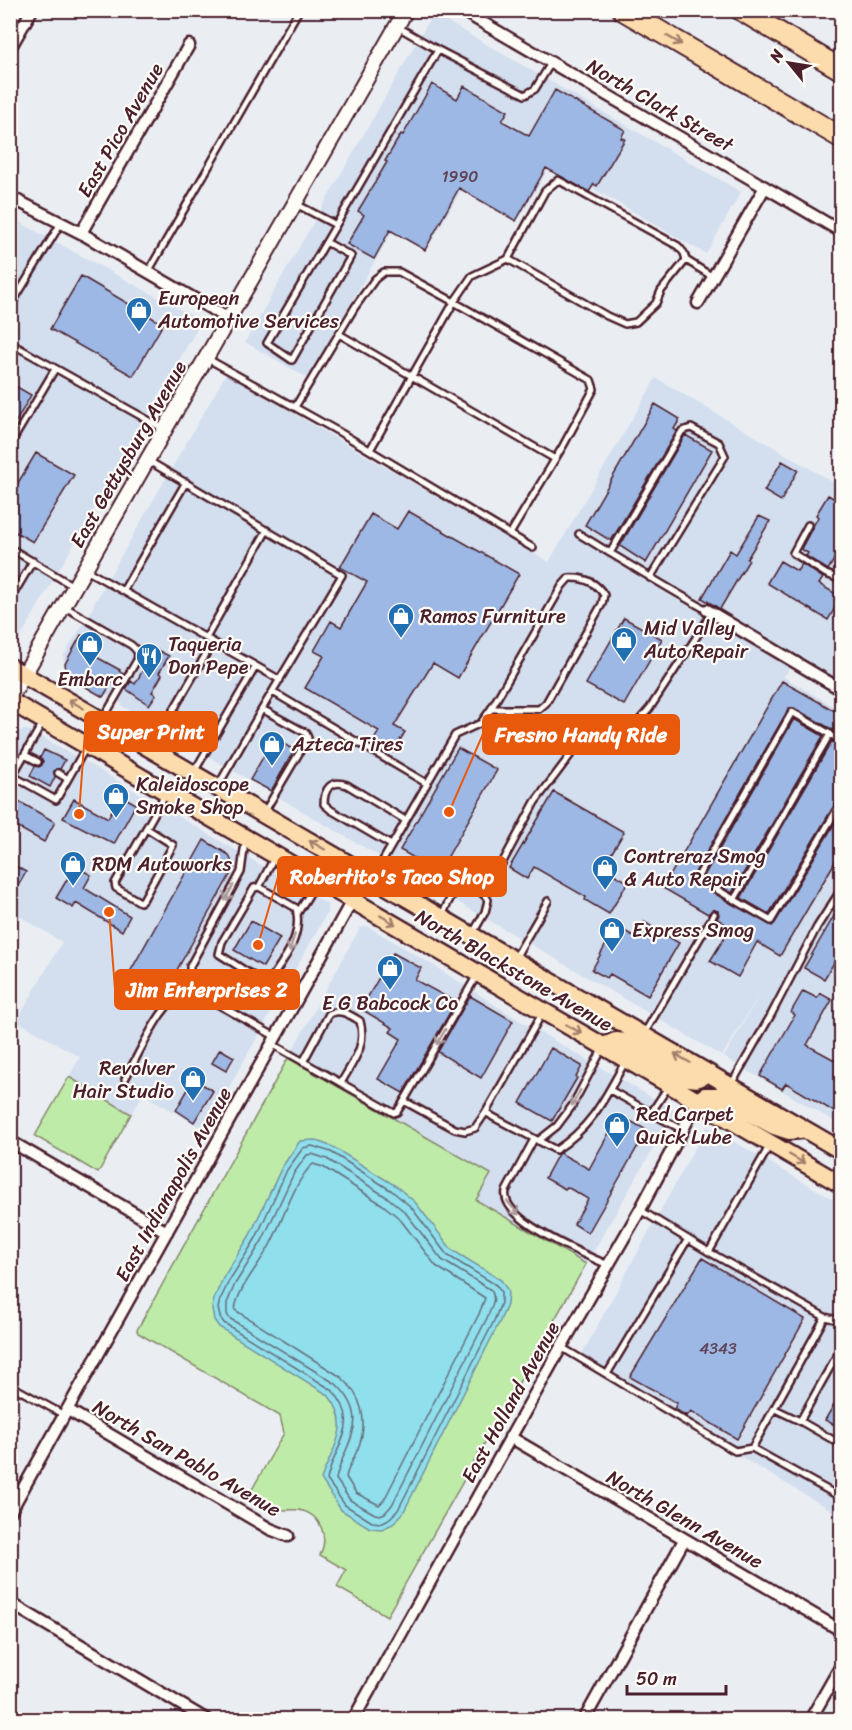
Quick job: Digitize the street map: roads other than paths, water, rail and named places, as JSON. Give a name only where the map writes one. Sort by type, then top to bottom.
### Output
[{"type":"highway","points":[[623,10],[842,138]]},
{"type":"highway","points":[[741,10],[842,70]]},
{"type":"main road","name":"North Blackstone Avenue","points":[[17,671],[842,1151]]},
{"type":"main road","name":"North Blackstone Avenue","points":[[10,700],[842,1185]]},
{"type":"main road","points":[[604,1046],[616,1041],[627,1042],[685,1077],[695,1080],[703,1077],[706,1072]]},
{"type":"main road","points":[[698,1101],[705,1096],[718,1096],[774,1126],[789,1131],[804,1129]]},
{"type":"street","points":[[10,48],[32,10]]},
{"type":"street","name":"East Gettysburg Avenue","points":[[10,700],[17,671],[75,586],[406,10]]},
{"type":"street","name":"North Clark Street","points":[[461,10],[842,232]]},
{"type":"street","name":"East Pico Avenue","points":[[81,233],[189,45]]},
{"type":"street","points":[[698,303],[765,187]]},
{"type":"street","points":[[10,197],[81,233],[229,319]]},
{"type":"street","points":[[709,611],[842,690]]},
{"type":"street","name":"East Indianapolis Avenue","points":[[10,1512],[353,900],[370,876]]},
{"type":"street","name":"East Holland Avenue","points":[[353,1719],[640,1210],[698,1101]]},
{"type":"street","points":[[10,1141],[167,1232]]},
{"type":"street","name":"North San Pablo Avenue","points":[[66,1413],[270,1529],[288,1536]]},
{"type":"street","name":"North Glenn Avenue","points":[[510,1437],[842,1631]]},
{"type":"street","points":[[584,1719],[684,1540]]},
{"type":"street","points":[[10,1603],[207,1719]]},
{"type":"street","points":[[810,1719],[842,1664]]},
{"type":"lane","points":[[148,272],[299,10]]},
{"type":"lane","points":[[397,26],[525,95],[535,89],[551,63]]},
{"type":"lane","points":[[326,242],[351,256],[292,360],[267,343],[438,50]]},
{"type":"lane","points":[[370,450],[454,302],[472,276],[508,259],[545,191],[558,180],[678,246],[686,260],[713,277]]},
{"type":"lane","points":[[295,204],[336,225]]},
{"type":"lane","points":[[10,307],[61,223]]},
{"type":"lane","points":[[508,259],[625,324],[636,322],[656,303],[661,291],[686,260]]},
{"type":"lane","points":[[295,407],[355,307],[375,279],[384,272],[399,272],[591,380],[594,389],[510,534]]},
{"type":"lane","points":[[339,334],[555,459]]},
{"type":"lane","points":[[10,343],[165,430]]},
{"type":"lane","points":[[207,358],[370,450],[533,548]]},
{"type":"lane","points":[[10,445],[55,369]]},
{"type":"lane","points":[[610,553],[682,431],[691,428],[719,444],[725,456],[650,578]]},
{"type":"lane","points":[[147,460],[342,575],[218,787]]},
{"type":"lane","points":[[123,591],[186,482]]},
{"type":"lane","points":[[808,525],[793,553],[826,574],[842,580]]},
{"type":"lane","points":[[206,638],[267,530]]},
{"type":"lane","points":[[485,895],[535,802],[572,753],[586,736],[637,723],[650,708],[709,611],[579,534]]},
{"type":"lane","points":[[10,548],[75,586]]},
{"type":"lane","points":[[10,600],[33,561]]},
{"type":"lane","points":[[84,569],[280,680]]},
{"type":"lane","points":[[370,876],[391,845],[455,735],[481,723],[491,709],[562,586],[569,578],[579,578],[593,583],[600,589],[604,596],[602,604],[546,703],[539,709],[491,709]]},
{"type":"lane","points":[[63,606],[131,645],[138,654],[137,660],[102,720]]},
{"type":"lane","points":[[152,749],[213,642]]},
{"type":"lane","points":[[193,773],[256,666]]},
{"type":"lane","points":[[273,692],[426,783]]},
{"type":"lane","points":[[262,709],[306,733],[308,738],[263,814]]},
{"type":"lane","points":[[842,741],[792,712],[697,878],[771,921],[842,801]]},
{"type":"lane","points":[[44,720],[12,778],[56,801],[87,745]]},
{"type":"lane","points":[[734,900],[830,734]]},
{"type":"lane","points":[[25,755],[38,762]]},
{"type":"lane","points":[[58,773],[68,779]]},
{"type":"lane","points":[[391,845],[331,810],[324,804],[324,795],[330,785],[339,782],[405,820]]},
{"type":"lane","points":[[146,828],[173,845],[140,902],[114,885],[146,828],[167,792]]},
{"type":"lane","points":[[190,993],[190,966],[241,872],[246,838]]},
{"type":"lane","points":[[259,887],[296,908],[299,920],[292,949],[270,980],[255,977],[219,954],[222,942],[254,888],[259,887],[276,855]]},
{"type":"lane","points":[[297,914],[318,880]]},
{"type":"lane","points":[[441,917],[452,893],[464,885],[485,895],[488,905],[472,935]]},
{"type":"lane","points":[[730,1086],[771,1015],[817,927],[842,888]]},
{"type":"lane","points":[[722,901],[726,894]]},
{"type":"lane","points":[[514,960],[548,901]]},
{"type":"lane","points":[[644,1036],[714,914]]},
{"type":"lane","points":[[125,1079],[167,1007],[176,998],[195,992],[274,1041],[303,1062],[394,1113],[404,1101],[478,973]]},
{"type":"lane","points":[[274,975],[301,993]]},
{"type":"lane","points":[[303,1062],[330,1014],[342,1011],[360,1021],[363,1043],[340,1083]]},
{"type":"lane","points":[[404,1101],[455,1129],[465,1131],[475,1128],[543,1011]]},
{"type":"lane","points":[[604,1046],[572,1106],[557,1126],[536,1140],[505,1196],[523,1219],[538,1232],[608,1265]]},
{"type":"lane","points":[[486,1112],[556,1150],[582,1130],[597,1112],[626,1059]]},
{"type":"lane","points":[[651,1113],[669,1084]]},
{"type":"lane","points":[[610,1090],[683,1130]]},
{"type":"lane","points":[[709,1252],[771,1144]]},
{"type":"lane","points":[[640,1210],[709,1252],[825,1317],[842,1321]]},
{"type":"lane","points":[[607,1374],[688,1239]]},
{"type":"lane","points":[[752,1448],[825,1317]]},
{"type":"lane","points":[[800,1421],[842,1346]]},
{"type":"lane","points":[[561,1347],[735,1451],[752,1448],[842,1498]]},
{"type":"lane","points":[[10,1385],[66,1413]]},
{"type":"lane","points":[[775,1409],[842,1445]]},
{"type":"water","points":[[314,1140],[333,1147],[396,1186],[415,1202],[452,1250],[501,1280],[508,1291],[507,1305],[499,1323],[403,1513],[393,1524],[382,1529],[370,1528],[341,1510],[321,1479],[335,1447],[340,1427],[336,1406],[328,1395],[219,1327],[214,1320],[212,1308],[223,1278],[250,1235],[282,1167],[300,1141]]},
{"type":"place","name":"European Automotive Services","points":[[139,333]]},
{"type":"place","name":"Ramos Furniture","points":[[401,639]]},
{"type":"place","name":"Mid Valley Auto Repair","points":[[624,663]]},
{"type":"place","name":"Embarc","points":[[90,667]]},
{"type":"place","name":"Taqueria Don Pepe","points":[[149,679]]},
{"type":"place","name":"Azteca Tires","points":[[272,767]]},
{"type":"place","name":"Fresno Handy Ride","points":[[449,812]]},
{"type":"place","name":"Super Print","points":[[79,814]]},
{"type":"place","name":"Kaleidoscope Smoke Shop","points":[[116,819]]},
{"type":"place","name":"RDM Autoworks","points":[[73,887]]},
{"type":"place","name":"Contreraz Smog & Auto Repair","points":[[605,891]]},
{"type":"place","name":"Jim Enterprises 2","points":[[109,912]]},
{"type":"place","name":"Robertito's Taco Shop","points":[[258,945]]},
{"type":"place","name":"Express Smog","points":[[612,953]]},
{"type":"place","name":"E G Babcock Co","points":[[390,991]]},
{"type":"place","name":"Revolver Hair Studio","points":[[193,1102]]},
{"type":"place","name":"Red Carpet Quick Lube","points":[[617,1148]]}]
